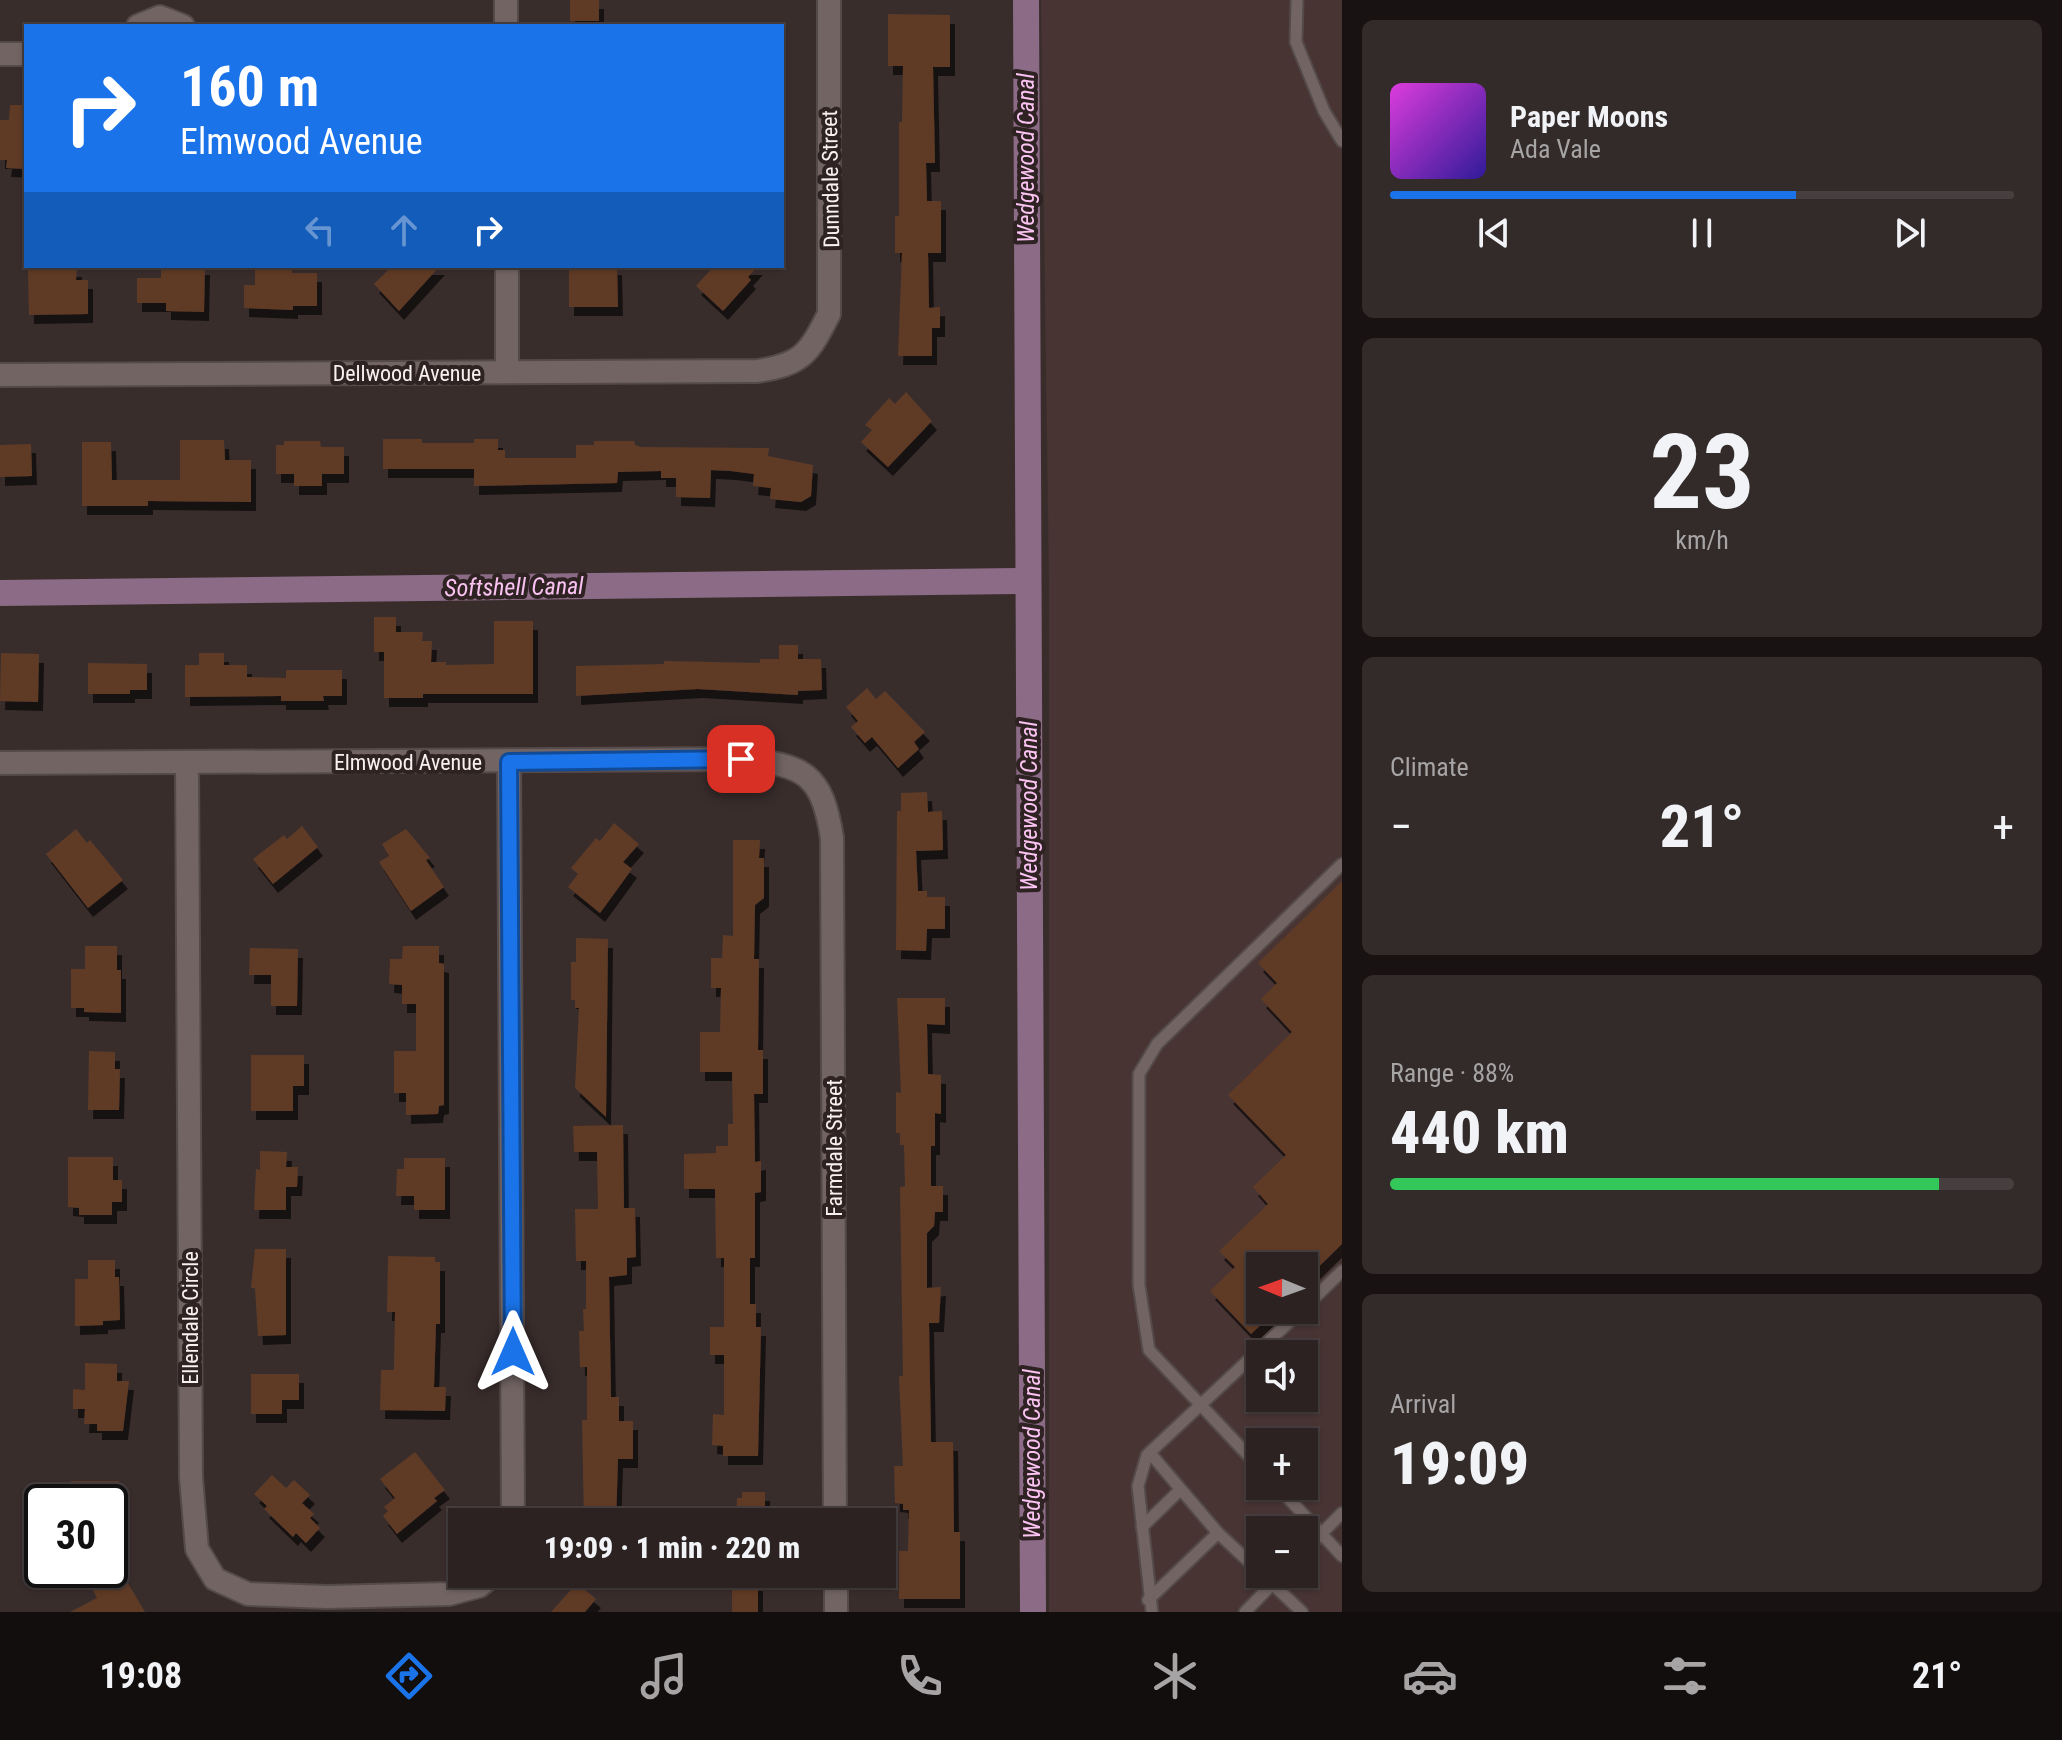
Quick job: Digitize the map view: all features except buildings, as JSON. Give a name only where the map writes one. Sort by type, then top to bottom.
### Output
[{"type":"street","points":[[506,0],[506,24]]},
{"type":"street","name":"Dunndale Street","points":[[809,352],[829,314],[831,283],[829,0]]},
{"type":"street","points":[[143,24],[160,17],[178,24]]},
{"type":"street","points":[[0,54],[24,54]]},
{"type":"street","points":[[507,268],[507,372]]},
{"type":"street","name":"Dellwood Avenue","points":[[0,375],[758,371],[786,367],[809,352]]},
{"type":"street","name":"Elmwood Avenue","points":[[0,763],[741,759],[779,763],[811,778]]},
{"type":"street","points":[[509,762],[513,1508]]},
{"type":"street","name":"Ellendale Circle","points":[[187,764],[191,1477],[197,1549],[215,1579],[248,1594],[327,1597],[449,1594],[472,1588]]},
{"type":"street","name":"Farmdale Street","points":[[811,778],[826,801],[832,838],[835,1508]]},
{"type":"street","points":[[836,1588],[836,1612]]},
{"type":"lane","points":[[1297,0],[1296,42],[1324,111],[1342,141]]},
{"type":"lane","points":[[1246,1453],[1149,1350],[1139,1285],[1139,1074],[1157,1044],[1342,864]]},
{"type":"lane","points":[[1318,1294],[1342,1271]]},
{"type":"lane","points":[[1150,1606],[1138,1486],[1150,1453],[1287,1324]]},
{"type":"lane","points":[[1150,1453],[1218,1533],[1246,1559]]},
{"type":"lane","points":[[1142,1527],[1180,1490]]},
{"type":"lane","points":[[1290,1500],[1342,1556]]},
{"type":"lane","points":[[1318,1536],[1342,1513]]},
{"type":"lane","points":[[1150,1606],[1218,1533]]},
{"type":"lane","points":[[1245,1612],[1269,1588]]},
{"type":"lane","points":[[1277,1588],[1302,1612]]},
{"type":"shaded area","points":[[1041,0],[1342,0],[1342,1612],[1049,1612],[1049,584]]},
{"type":"shaded area","points":[[1036,998],[1036,1612],[1026,1612],[1026,999]]},
{"type":"waterway","name":"Wedgewood Canal","points":[[1026,0],[1033,1612]]},
{"type":"waterway","name":"Softshell Canal","points":[[0,593],[1028,581]]},
{"type":"route","points":[[513,1352],[509,762],[741,759]]}]
